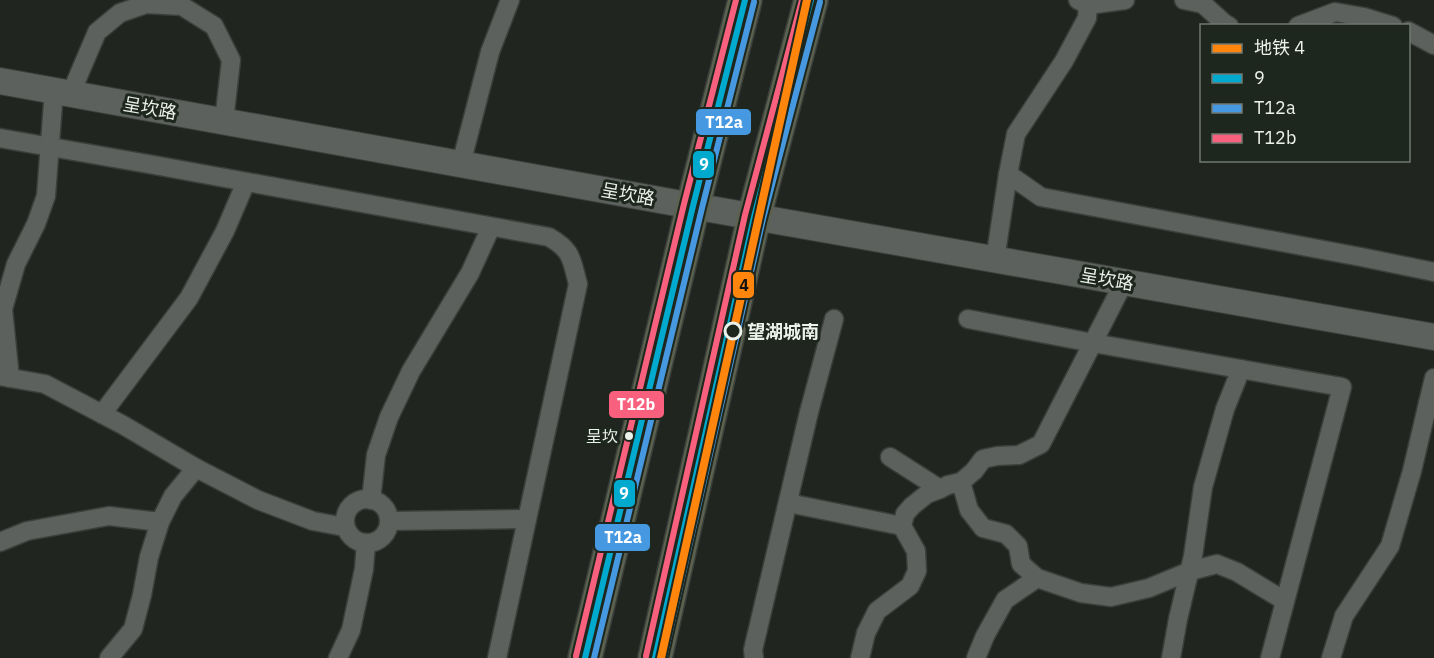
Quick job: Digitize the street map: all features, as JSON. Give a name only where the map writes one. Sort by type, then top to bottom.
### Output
[{"type":"highway","points":[[585,658],[693,206],[745,0]]},
{"type":"highway","points":[[656,658],[754,217],[811,0]]},
{"type":"street","points":[[461,164],[490,52],[510,0]]},
{"type":"street","points":[[995,260],[1016,134],[1064,62],[1087,18],[1083,2],[1125,0]]},
{"type":"street","points":[[1190,1],[1203,4],[1226,24]]},
{"type":"street","points":[[224,121],[231,60],[214,26],[191,5],[152,2],[120,14],[98,32],[62,92],[50,147],[46,196],[36,224],[16,264],[3,309],[5,377],[45,384],[258,500],[313,521],[345,527]]},
{"type":"street","points":[[1303,24],[1335,12],[1361,8],[1389,24]]},
{"type":"street","points":[[1410,32],[1434,45]]},
{"type":"street","name":"呈坎路","points":[[0,81],[1434,337]]},
{"type":"street","points":[[0,138],[549,237],[564,246],[571,257],[578,285],[497,658]]},
{"type":"street","points":[[1008,174],[1041,197],[1361,256],[1434,272]]},
{"type":"street","points":[[102,414],[189,298],[225,231],[246,182]]},
{"type":"street","points":[[371,500],[376,455],[389,417],[411,371],[470,273],[491,227]]},
{"type":"street","points":[[860,658],[866,633],[877,611],[910,586],[917,571],[916,551],[902,526],[905,514],[927,494],[961,482],[983,459],[1019,455],[1041,444],[1124,282]]},
{"type":"street","points":[[754,658],[753,650],[809,412],[834,319]]},
{"type":"street","points":[[968,319],[1093,344],[1342,387],[1270,658]]},
{"type":"street","points":[[1172,658],[1178,619],[1190,571],[1203,487],[1225,409],[1240,369]]},
{"type":"street","points":[[1331,658],[1344,616],[1390,546],[1431,403],[1434,378]]},
{"type":"street","points":[[890,458],[940,489]]},
{"type":"street","points":[[109,658],[133,629],[149,557],[160,522],[174,496],[196,468]]},
{"type":"street","points":[[961,482],[969,510],[983,528],[1006,534],[1018,546],[1021,564],[1037,578],[1082,592],[1111,597],[1149,588],[1190,571],[1217,564],[1236,572],[1286,601]]},
{"type":"street","points":[[364,500],[378,502],[384,507],[389,521],[385,534],[373,543],[353,539],[345,527],[347,512],[351,506],[364,500]]},
{"type":"street","points":[[788,503],[902,526]]},
{"type":"street","points":[[0,542],[27,531],[109,516],[160,522]]},
{"type":"street","points":[[389,521],[527,519]]},
{"type":"street","points":[[338,658],[351,630],[364,569],[366,543]]},
{"type":"street","points":[[976,658],[1005,600],[1037,578]]},
{"type":"metro line","name":"4","points":[[661,658],[807,0]]},
{"type":"transit line","name":"T12b","points":[[576,656],[684,204],[736,0]]},
{"type":"transit line","name":"9","points":[[585,658],[693,206],[745,0]]},
{"type":"transit line","name":"T12b","points":[[646,656],[745,215],[802,0]]},
{"type":"transit line","name":"9","points":[[655,658],[754,217],[811,0]]},
{"type":"transit line","name":"T12a","points":[[594,658],[754,2]]},
{"type":"transit line","name":"T12a","points":[[664,658],[763,219],[820,2]]},
{"type":"place","name":"望湖城南","points":[[733,331]]},
{"type":"place","name":"呈坎","points":[[629,436]]}]
